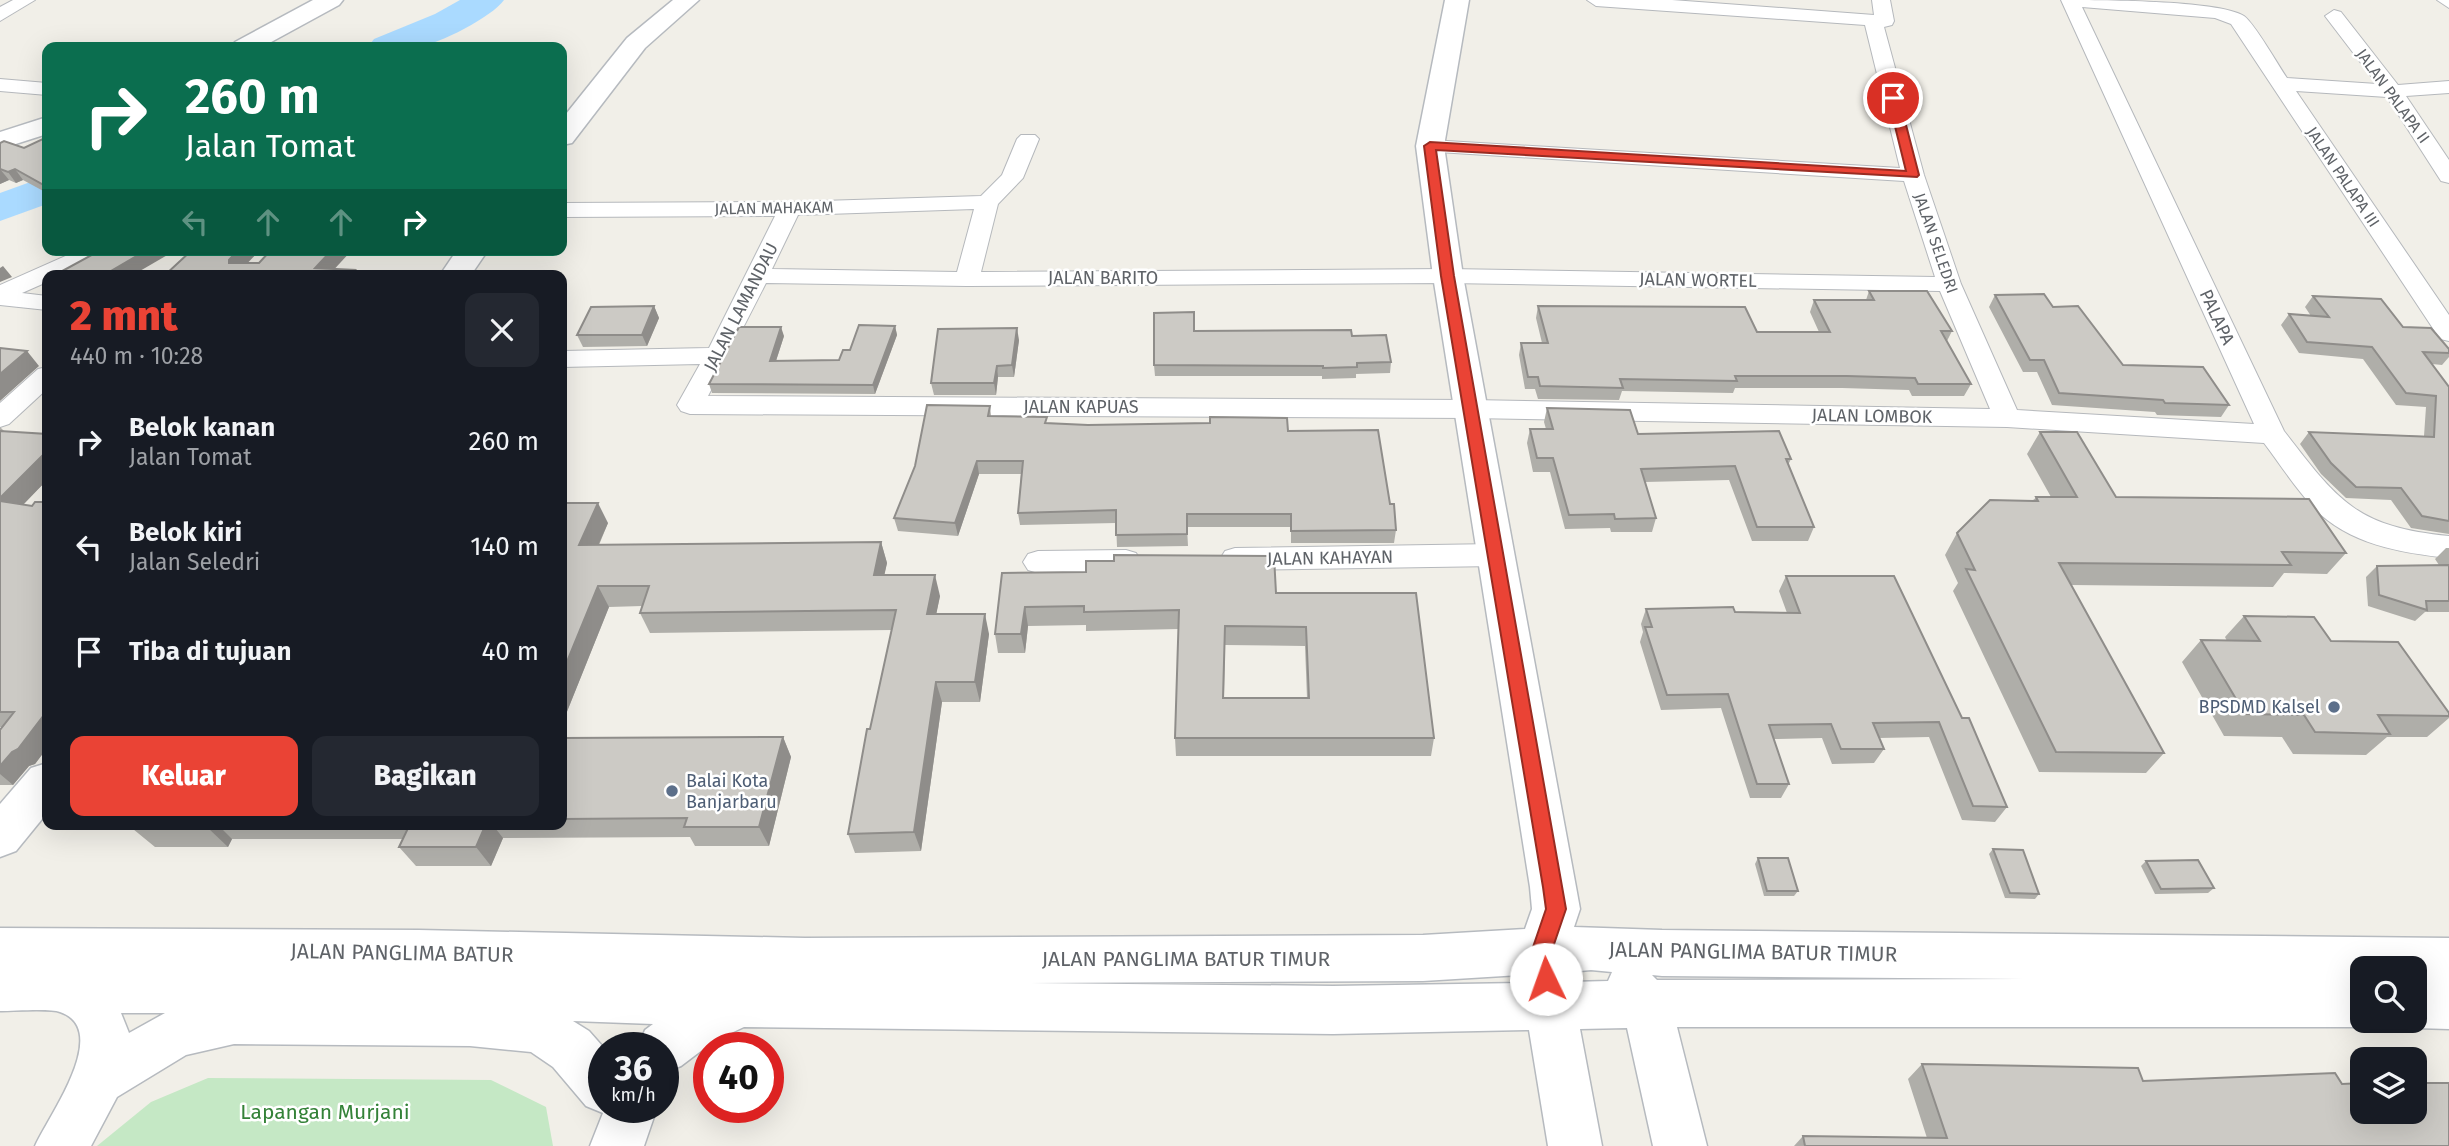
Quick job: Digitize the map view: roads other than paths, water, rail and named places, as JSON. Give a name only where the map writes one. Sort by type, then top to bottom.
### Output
[{"type":"main road","points":[[253,42],[331,0]]},
{"type":"main road","points":[[567,131],[636,43],[687,0]]},
{"type":"main road","points":[[1457,0],[1430,146],[1448,276],[1496,555],[1549,931],[1550,1004],[1574,1146]]},
{"type":"main road","points":[[0,141],[42,127]]},
{"type":"main road","points":[[459,270],[469,256]]},
{"type":"main road","points":[[0,837],[42,787]]},
{"type":"main road","name":"JALAN PANGLIMA BATUR TIMUR","points":[[805,961],[1329,958],[1549,931],[1591,948],[1662,953],[2449,961]]},
{"type":"main road","points":[[1591,948],[1647,1005],[1679,1146]]},
{"type":"main road","name":"JALAN PANGLIMA BATUR","points":[[0,950],[433,952],[805,961]]},
{"type":"main road","points":[[1329,958],[1333,1010]]},
{"type":"main road","points":[[2102,958],[2120,969],[2129,981],[2130,992],[2125,1002]]},
{"type":"main road","points":[[2273,959],[2270,971],[2273,981],[2281,992],[2295,1002]]},
{"type":"main road","points":[[0,988],[401,992],[746,1003],[1333,1010],[1550,1004],[2350,1003]]},
{"type":"main road","points":[[62,1146],[99,1079],[108,1046],[95,1008],[68,988]]},
{"type":"main road","points":[[679,1032],[709,1016],[746,1003]]},
{"type":"main road","points":[[2427,1004],[2449,1005]]},
{"type":"main road","points":[[99,1079],[176,1033],[234,1020],[443,1021],[539,1028],[571,1049],[588,1069]]},
{"type":"street","points":[[0,15],[26,0]]},
{"type":"street","points":[[1596,0],[1880,14]]},
{"type":"street","name":"JALAN PALAPA III","points":[[2071,0],[2218,13],[2238,20],[2449,333]]},
{"type":"street","name":"PALAPA","points":[[2071,0],[2272,434],[2321,495],[2346,519],[2393,540],[2449,547]]},
{"type":"street","name":"JALAN SELEDRI","points":[[1880,14],[1913,175],[1949,284],[2007,418]]},
{"type":"street","name":"JALAN PALAPA II","points":[[2334,16],[2393,91],[2449,176]]},
{"type":"street","points":[[2280,84],[2393,91],[2449,87]]},
{"type":"street","points":[[0,85],[42,89]]},
{"type":"street","points":[[967,279],[987,202],[1012,178],[1028,139]]},
{"type":"street","points":[[1430,146],[1913,175]]},
{"type":"street","name":"JALAN MAHAKAM","points":[[567,210],[790,209],[987,202]]},
{"type":"street","name":"JALAN LAMANDAU","points":[[690,405],[718,356],[790,209]]},
{"type":"street","points":[[56,270],[86,256]]},
{"type":"street","points":[[0,296],[42,276]]},
{"type":"street","name":"JALAN BARITO","points":[[758,276],[967,279],[1448,276]]},
{"type":"street","name":"JALAN WORTEL","points":[[1448,276],[1949,284]]},
{"type":"street","points":[[0,296],[42,302]]},
{"type":"street","points":[[567,359],[718,356]]},
{"type":"street","points":[[0,418],[42,380]]},
{"type":"street","name":"JALAN KAPUAS","points":[[690,405],[1471,410]]},
{"type":"street","name":"JALAN LOMBOK","points":[[1471,410],[2007,418],[2272,434]]},
{"type":"street","name":"JALAN KAHAYAN","points":[[1205,560],[1496,555]]},
{"type":"street","points":[[1038,562],[1149,561]]},
{"type":"waterway","points":[[399,42],[448,22],[486,0]]},
{"type":"waterway","points":[[0,208],[42,191]]},
{"type":"place","name":"BPSDMD Kalsel","points":[[2334,707]]},
{"type":"place","name":"Balai Kota Banjarbaru","points":[[672,791]]},
{"type":"park label","name":"Lapangan Murjani","points":[[325,1112]]}]
